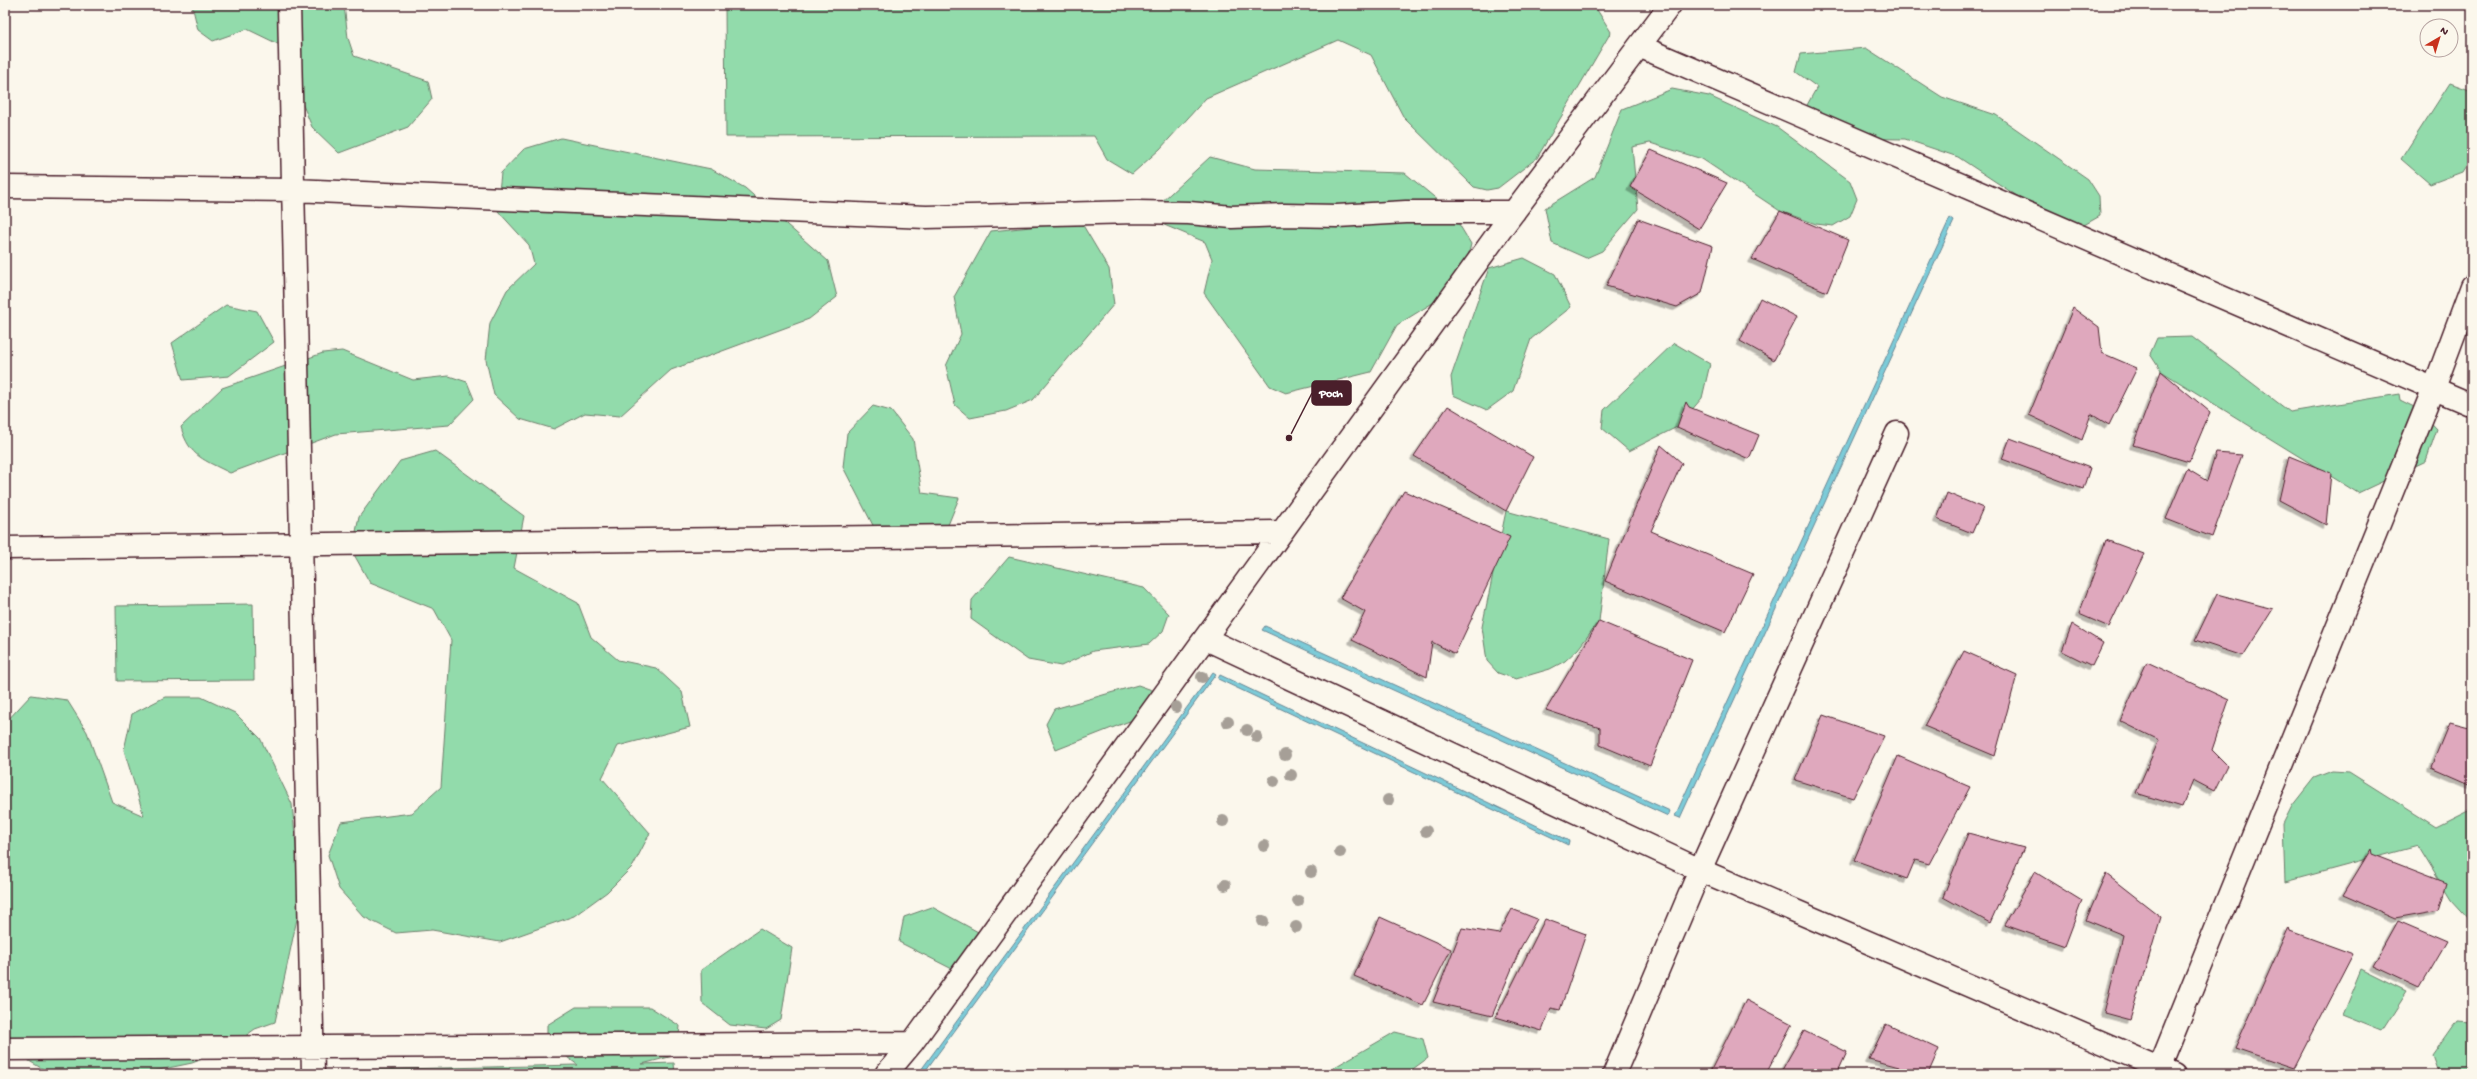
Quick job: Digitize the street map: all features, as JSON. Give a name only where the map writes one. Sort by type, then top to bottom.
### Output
[{"type":"street","points":[[289,5],[312,1074]]},
{"type":"street","points":[[886,1074],[912,1043],[1206,640],[1282,532],[1514,212],[1670,5]]},
{"type":"street","points":[[1638,46],[2472,405]]},
{"type":"street","points":[[5,187],[293,190],[926,216],[1137,212],[1189,213],[1232,218],[1284,215],[1337,216],[1406,212],[1514,212]]},
{"type":"street","points":[[1206,640],[1700,870],[2164,1072],[2434,388],[2472,286]]},
{"type":"street","points":[[1614,1074],[1700,870],[1897,433]]},
{"type":"street","points":[[5,548],[1282,532]]},
{"type":"street","points":[[5,1049],[912,1043]]},
{"type":"green space","points":[[192,5],[344,5],[348,38],[354,56],[428,81],[432,99],[408,127],[339,153],[312,127],[278,44],[247,29],[213,41],[198,30]]},
{"type":"green space","points":[[725,5],[1594,5],[1611,32],[1537,158],[1498,188],[1487,190],[1474,187],[1404,118],[1371,55],[1338,40],[1206,98],[1160,149],[1132,174],[1107,159],[1094,136],[726,137]]},
{"type":"green space","points":[[1866,48],[1942,97],[1996,115],[2088,179],[2099,196],[2100,216],[2084,225],[2055,221],[1958,157],[1905,139],[1820,138],[1801,116],[1817,87],[1796,72],[1801,54]]},
{"type":"green space","points":[[2450,83],[2472,91],[2472,156],[2462,172],[2430,184],[2401,159]]},
{"type":"green space","points":[[1672,89],[1709,96],[1777,127],[1850,181],[1857,199],[1850,216],[1833,226],[1816,224],[1780,211],[1702,159],[1650,143],[1632,147],[1638,209],[1602,251],[1586,258],[1552,243],[1545,208],[1595,177],[1622,109]]},
{"type":"green space","points":[[561,138],[711,169],[745,188],[828,261],[837,297],[809,319],[671,370],[620,416],[585,413],[554,429],[520,419],[494,395],[486,360],[490,323],[507,290],[534,264],[529,245],[497,210],[501,173],[524,149]]},
{"type":"green space","points":[[1210,157],[1255,169],[1405,173],[1451,211],[1471,244],[1466,264],[1444,296],[1397,325],[1371,372],[1286,393],[1270,386],[1204,293],[1212,259],[1205,242],[1157,222],[1158,205]]},
{"type":"green space","points":[[1081,222],[1109,269],[1114,304],[1033,400],[1006,411],[970,418],[955,405],[946,366],[961,334],[954,297],[991,231]]},
{"type":"green space","points":[[1524,258],[1555,274],[1571,307],[1531,339],[1513,391],[1487,410],[1453,395],[1451,377],[1489,268]]},
{"type":"green space","points":[[226,305],[257,311],[274,342],[229,376],[183,380],[172,343]]},
{"type":"green space","points":[[2192,337],[2290,412],[2399,394],[2400,400],[2418,409],[2437,429],[2426,461],[2358,493],[2161,371],[2150,354],[2157,338]]},
{"type":"green space","points":[[1674,343],[1710,364],[1702,398],[1677,427],[1629,451],[1602,428],[1604,410]]},
{"type":"green space","points":[[342,351],[413,380],[449,376],[467,382],[474,399],[449,425],[336,434],[230,473],[199,456],[193,451],[184,437],[181,427],[222,388],[323,353]]},
{"type":"green space","points":[[873,406],[891,411],[913,439],[922,493],[959,498],[948,525],[878,535],[843,467],[847,433]]},
{"type":"green space","points":[[435,451],[524,516],[514,568],[578,603],[591,637],[618,660],[656,668],[682,692],[690,727],[618,746],[602,778],[650,833],[633,866],[607,892],[574,916],[500,942],[432,930],[396,933],[364,917],[339,889],[328,855],[341,822],[412,813],[441,787],[451,640],[434,609],[370,583],[352,551],[359,517],[400,461]]},
{"type":"green space","points":[[1506,511],[1609,539],[1599,621],[1578,649],[1565,661],[1550,669],[1516,679],[1498,673],[1487,661],[1482,627]]},
{"type":"green space","points":[[1009,557],[1144,588],[1169,614],[1163,631],[1149,644],[1093,651],[1061,666],[1028,660],[971,619],[972,600]]},
{"type":"green space","points":[[253,604],[254,680],[117,681],[116,606]]},
{"type":"green space","points":[[1138,685],[1163,694],[1155,711],[1056,750],[1046,724],[1054,709]]},
{"type":"green space","points":[[31,695],[67,700],[87,732],[112,802],[144,816],[124,750],[132,714],[165,697],[201,697],[235,713],[260,738],[292,804],[299,878],[298,914],[275,1022],[255,1029],[226,1050],[192,1063],[140,1074],[57,1074],[48,1072],[5,1047],[5,723]]},
{"type":"green space","points":[[2332,771],[2349,772],[2436,827],[2472,809],[2472,923],[2451,900],[2418,846],[2285,882],[2283,824],[2292,806],[2314,778]]},
{"type":"green space","points":[[932,907],[980,933],[962,974],[899,942],[904,917]]},
{"type":"green space","points":[[760,929],[792,948],[781,1020],[766,1029],[730,1025],[702,1003],[701,970]]},
{"type":"green space","points":[[2361,969],[2407,992],[2382,1031],[2342,1015]]},
{"type":"green space","points":[[576,1007],[650,1007],[680,1026],[677,1055],[642,1064],[674,1063],[675,1074],[355,1074],[355,1070],[578,1065],[547,1043],[547,1025]]},
{"type":"green space","points":[[2456,1021],[2472,1022],[2472,1074],[2439,1074],[2432,1055]]},
{"type":"green space","points":[[1395,1032],[1423,1039],[1428,1058],[1406,1074],[1333,1074],[1333,1068]]},
{"type":"water","points":[[1950,218],[1954,221],[1680,818],[1675,816]]},
{"type":"water","points":[[1265,626],[1670,811],[1668,816],[1262,630]]},
{"type":"water","points":[[1213,672],[1216,674],[923,1074],[918,1074]]},
{"type":"water","points":[[1220,675],[1569,841],[1568,845],[1218,679]]},
{"type":"building","points":[[1651,150],[1727,183],[1699,229],[1630,187]]},
{"type":"building","points":[[1780,211],[1848,240],[1827,292],[1752,259]]},
{"type":"building","points":[[1638,219],[1713,246],[1702,293],[1677,307],[1606,286]]},
{"type":"building","points":[[1760,298],[1797,317],[1774,360],[1740,341]]},
{"type":"building","points":[[2073,308],[2099,327],[2102,353],[2137,368],[2109,425],[2091,414],[2082,440],[2029,415]]},
{"type":"building","points":[[2161,371],[2210,412],[2189,462],[2133,445]]},
{"type":"building","points":[[1686,402],[1689,407],[1759,435],[1749,459],[1677,427]]},
{"type":"building","points":[[1448,406],[1533,457],[1506,511],[1414,456]]},
{"type":"building","points":[[2010,438],[2090,468],[2083,489],[2002,459]]},
{"type":"building","points":[[1661,445],[1682,463],[1651,531],[1753,574],[1725,632],[1605,581]]},
{"type":"building","points":[[2216,453],[2242,455],[2212,537],[2166,519],[2187,469],[2207,481]]},
{"type":"building","points":[[2289,456],[2331,473],[2326,525],[2279,500]]},
{"type":"building","points":[[1404,491],[1510,537],[1455,654],[1432,642],[1427,677],[1352,640],[1365,612],[1340,598]]},
{"type":"building","points":[[1947,493],[1983,508],[1972,533],[1937,519]]},
{"type":"building","points":[[2106,540],[2144,554],[2109,627],[2079,614]]},
{"type":"building","points":[[2217,594],[2273,609],[2243,656],[2195,640]]},
{"type":"building","points":[[1599,621],[1692,660],[1650,766],[1600,745],[1600,728],[1546,710]]},
{"type":"building","points":[[2072,624],[2103,643],[2092,666],[2062,651]]},
{"type":"building","points":[[1964,651],[2017,675],[1995,756],[1924,726]]},
{"type":"building","points":[[2147,662],[2229,700],[2212,750],[2227,765],[2214,791],[2193,780],[2182,807],[2136,793],[2159,740],[2120,721]]},
{"type":"building","points":[[1823,715],[1884,736],[1853,798],[1795,780]]},
{"type":"building","points":[[2449,723],[2472,729],[2472,785],[2431,767]]},
{"type":"building","points":[[1898,756],[1970,787],[1929,864],[1915,860],[1907,879],[1854,860]]},
{"type":"building","points":[[1968,833],[2024,848],[1990,923],[1943,897]]},
{"type":"building","points":[[2371,849],[2372,854],[2447,883],[2439,910],[2395,918],[2343,895]]},
{"type":"building","points":[[2035,872],[2082,901],[2065,946],[2005,925]]},
{"type":"building","points":[[2106,874],[2161,917],[2130,1020],[2104,1013],[2123,935],[2086,920]]},
{"type":"building","points":[[1512,909],[1537,919],[1521,947],[1492,1016],[1433,1002],[1462,928],[1499,934]]},
{"type":"building","points":[[1380,917],[1451,949],[1423,1005],[1354,976]]},
{"type":"building","points":[[1545,919],[1586,934],[1560,1010],[1551,1008],[1542,1031],[1496,1017]]},
{"type":"building","points":[[2398,921],[2447,942],[2420,988],[2373,966]]},
{"type":"building","points":[[2289,927],[2290,931],[2353,954],[2294,1068],[2235,1048]]},
{"type":"building","points":[[1746,1000],[1792,1024],[1766,1074],[1709,1074]]},
{"type":"building","points":[[1886,1024],[1939,1049],[1928,1074],[1896,1074],[1899,1067],[1869,1059]]},
{"type":"building","points":[[1804,1031],[1847,1052],[1837,1074],[1792,1074],[1782,1070]]},
{"type":"place","name":"Poch","points":[[1289,438]]}]
